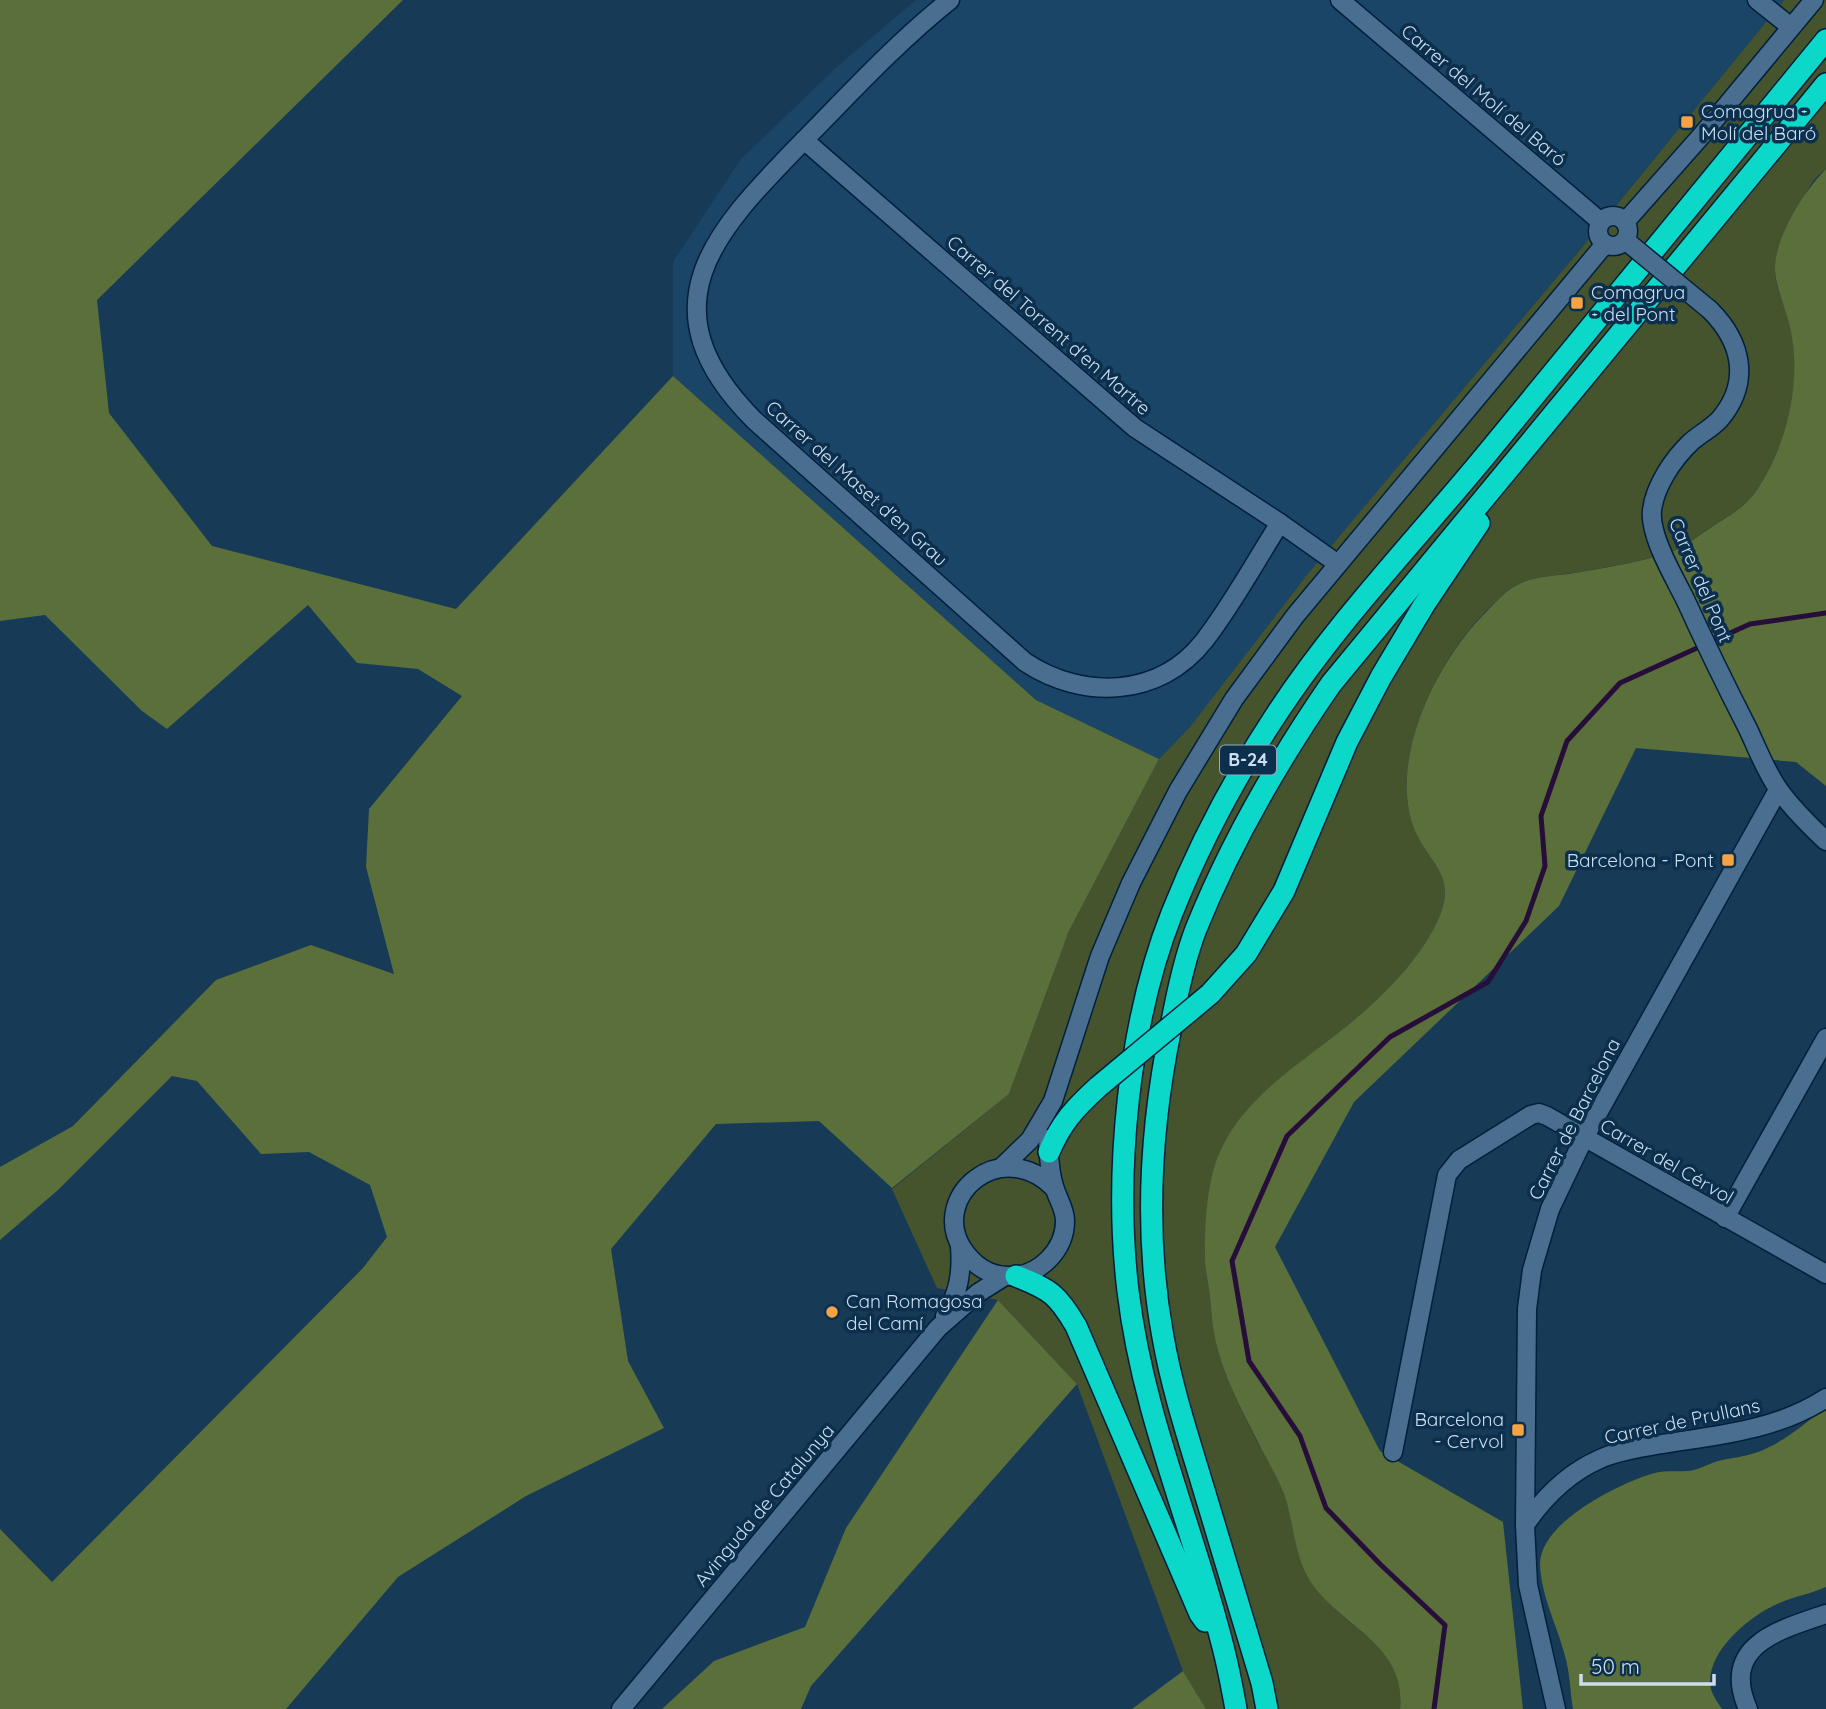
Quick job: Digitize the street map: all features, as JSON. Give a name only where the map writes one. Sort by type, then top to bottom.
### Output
[{"type":"highway","name":"B-24","points":[[1236,1709],[1223,1646],[1150,1411],[1128,1291],[1124,1228],[1124,1147],[1142,1016],[1172,914],[1211,827],[1244,765],[1275,715],[1325,646],[1476,467],[1826,40]]},
{"type":"highway","name":"B-24","points":[[1267,1709],[1262,1683],[1186,1429],[1163,1337],[1155,1271],[1151,1207],[1154,1130],[1179,986],[1196,931],[1233,848],[1289,746],[1331,684],[1826,84]]},
{"type":"highway","points":[[1049,1152],[1059,1129],[1098,1087],[1210,994],[1245,954],[1284,891],[1347,742],[1381,677],[1424,605],[1477,527],[1512,463]]},
{"type":"highway","points":[[1010,1276],[1039,1284],[1054,1294],[1076,1326],[1200,1614],[1223,1646]]},
{"type":"street","name":"Carrer del Maset d'en Grau","points":[[950,0],[881,60],[737,211],[716,241],[705,264],[699,286],[698,313],[700,334],[714,372],[732,398],[754,419],[1025,662],[1063,682],[1105,689],[1147,681],[1180,663],[1203,641],[1280,523]]},
{"type":"street","name":"Carrer del Molí del Baró","points":[[1340,0],[1601,222]]},
{"type":"street","points":[[1757,0],[1791,27]]},
{"type":"street","points":[[1627,236],[1613,216],[1601,222],[1598,234],[1605,244],[1620,245],[1814,0]]},
{"type":"street","name":"Carrer del Torrent d'en Martre","points":[[804,140],[1135,428],[1280,523]]},
{"type":"street","name":"Carrer del Pont","points":[[1627,236],[1710,310],[1734,342],[1739,369],[1738,383],[1727,409],[1718,422],[1683,451],[1665,476],[1656,495],[1652,519],[1669,566],[1778,790]]},
{"type":"street","points":[[1054,1188],[1049,1152],[1049,1124],[1053,1101],[1100,956],[1131,883],[1173,800],[1234,699],[1295,616],[1605,244]]},
{"type":"street","points":[[1280,523],[1338,564]]},
{"type":"street","points":[[1778,790],[1826,841]]},
{"type":"street","name":"Carrer de Barcelona","points":[[1556,1709],[1528,1585],[1525,1525],[1527,1309],[1532,1270],[1550,1209],[1584,1138],[1778,790]]},
{"type":"street","points":[[1725,1218],[1826,1038]]},
{"type":"street","points":[[1002,1167],[1030,1140],[1053,1101]]},
{"type":"street","name":"Carrer del Cérvol","points":[[1393,1452],[1447,1175],[1450,1168],[1534,1114],[1547,1116],[1826,1274]]},
{"type":"street","points":[[1002,1167],[1017,1167],[1044,1178],[1054,1188],[1062,1204],[1065,1221],[1062,1238],[1054,1254],[1042,1266],[1010,1276],[980,1268],[968,1258],[960,1245],[955,1228],[956,1211],[962,1195],[972,1182],[986,1172],[1002,1167]]},
{"type":"street","name":"Avinguda de Catalunya","points":[[938,1328],[959,1289],[960,1245]]},
{"type":"street","name":"Avinguda de Catalunya","points":[[621,1709],[938,1328],[978,1293],[1010,1276]]},
{"type":"street","name":"Carrer de Prullans","points":[[1525,1525],[1549,1492],[1599,1459],[1636,1448],[1767,1426],[1791,1418],[1826,1398]]},
{"type":"street","points":[[1748,1709],[1742,1693],[1740,1674],[1750,1651],[1775,1632],[1826,1614]]},
{"type":"shaded area","points":[[916,0],[1784,0],[1190,727],[1159,759],[1036,700],[673,376],[673,262],[741,159],[839,65]]},
{"type":"green space","points":[[0,0],[403,0],[97,300],[109,413],[212,546],[456,609],[673,376],[1036,700],[1159,759],[1069,931],[1009,1094],[892,1188],[819,1121],[716,1124],[611,1249],[628,1361],[664,1428],[526,1496],[398,1577],[286,1709],[0,1709],[0,1529],[52,1582],[363,1268],[387,1237],[370,1185],[309,1152],[261,1154],[197,1081],[172,1076],[58,1190],[0,1240],[0,1167],[73,1126],[216,980],[311,945],[394,974],[366,867],[369,809],[462,696],[418,669],[357,663],[308,605],[167,729],[142,711],[45,615],[0,621]]},
{"type":"green space","points":[[1784,0],[1826,0],[1826,169],[1814,181],[1803,199],[1776,265],[1777,285],[1791,327],[1795,367],[1790,409],[1770,468],[1755,493],[1743,505],[1679,548],[1634,562],[1523,582],[1505,593],[1469,630],[1452,653],[1424,707],[1408,765],[1407,793],[1411,820],[1443,880],[1443,908],[1435,926],[1405,970],[1379,997],[1352,1022],[1290,1070],[1245,1113],[1222,1147],[1214,1171],[1207,1220],[1205,1265],[1213,1328],[1224,1370],[1282,1489],[1299,1555],[1309,1577],[1328,1603],[1384,1654],[1394,1669],[1399,1687],[1400,1709],[1206,1709],[1183,1671],[1077,1384],[998,1300],[937,1288],[892,1189],[1009,1094],[1069,931],[1159,759],[1190,727],[1307,575],[1579,251]]},
{"type":"green space","points":[[1826,169],[1826,786],[1796,762],[1636,748],[1559,906],[1354,1102],[1275,1247],[1380,1451],[1503,1522],[1523,1709],[1400,1709],[1399,1688],[1394,1670],[1384,1654],[1328,1602],[1308,1578],[1299,1556],[1282,1489],[1224,1370],[1213,1328],[1205,1264],[1206,1218],[1213,1172],[1222,1147],[1244,1113],[1290,1070],[1352,1022],[1379,997],[1405,970],[1435,926],[1443,908],[1443,880],[1411,820],[1407,793],[1408,764],[1424,707],[1437,679],[1470,630],[1505,593],[1523,582],[1634,562],[1680,548],[1738,510],[1760,485],[1770,468],[1785,429],[1793,388],[1793,347],[1776,278],[1776,258],[1779,244],[1792,216]]},
{"type":"green space","points":[[998,1300],[1077,1384],[811,1686],[801,1709],[662,1709],[714,1661],[805,1627],[846,1528]]},
{"type":"green space","points":[[1826,1407],[1826,1587],[1769,1608],[1748,1622],[1728,1641],[1713,1664],[1710,1677],[1712,1692],[1722,1709],[1573,1709],[1567,1662],[1541,1576],[1543,1549],[1552,1534],[1566,1520],[1600,1496],[1636,1479],[1656,1473],[1692,1470],[1755,1453],[1784,1439]]},
{"type":"green space","points":[[1183,1671],[1206,1709],[1132,1709]]},
{"type":"waterway","points":[[1434,1709],[1445,1625],[1326,1508],[1300,1436],[1249,1361],[1232,1261],[1287,1136],[1390,1037],[1488,982],[1526,921],[1545,866],[1541,816],[1567,741],[1620,683],[1750,624],[1826,613]]},
{"type":"place","name":"Comagrua - Molí del Baró","points":[[1687,122]]},
{"type":"place","name":"Comagrua - del Pont","points":[[1577,303]]},
{"type":"place","name":"Barcelona - Pont","points":[[1728,860]]},
{"type":"place","name":"Can Romagosa del Camí","points":[[832,1312]]},
{"type":"place","name":"Barcelona - Cervol","points":[[1518,1430]]}]
